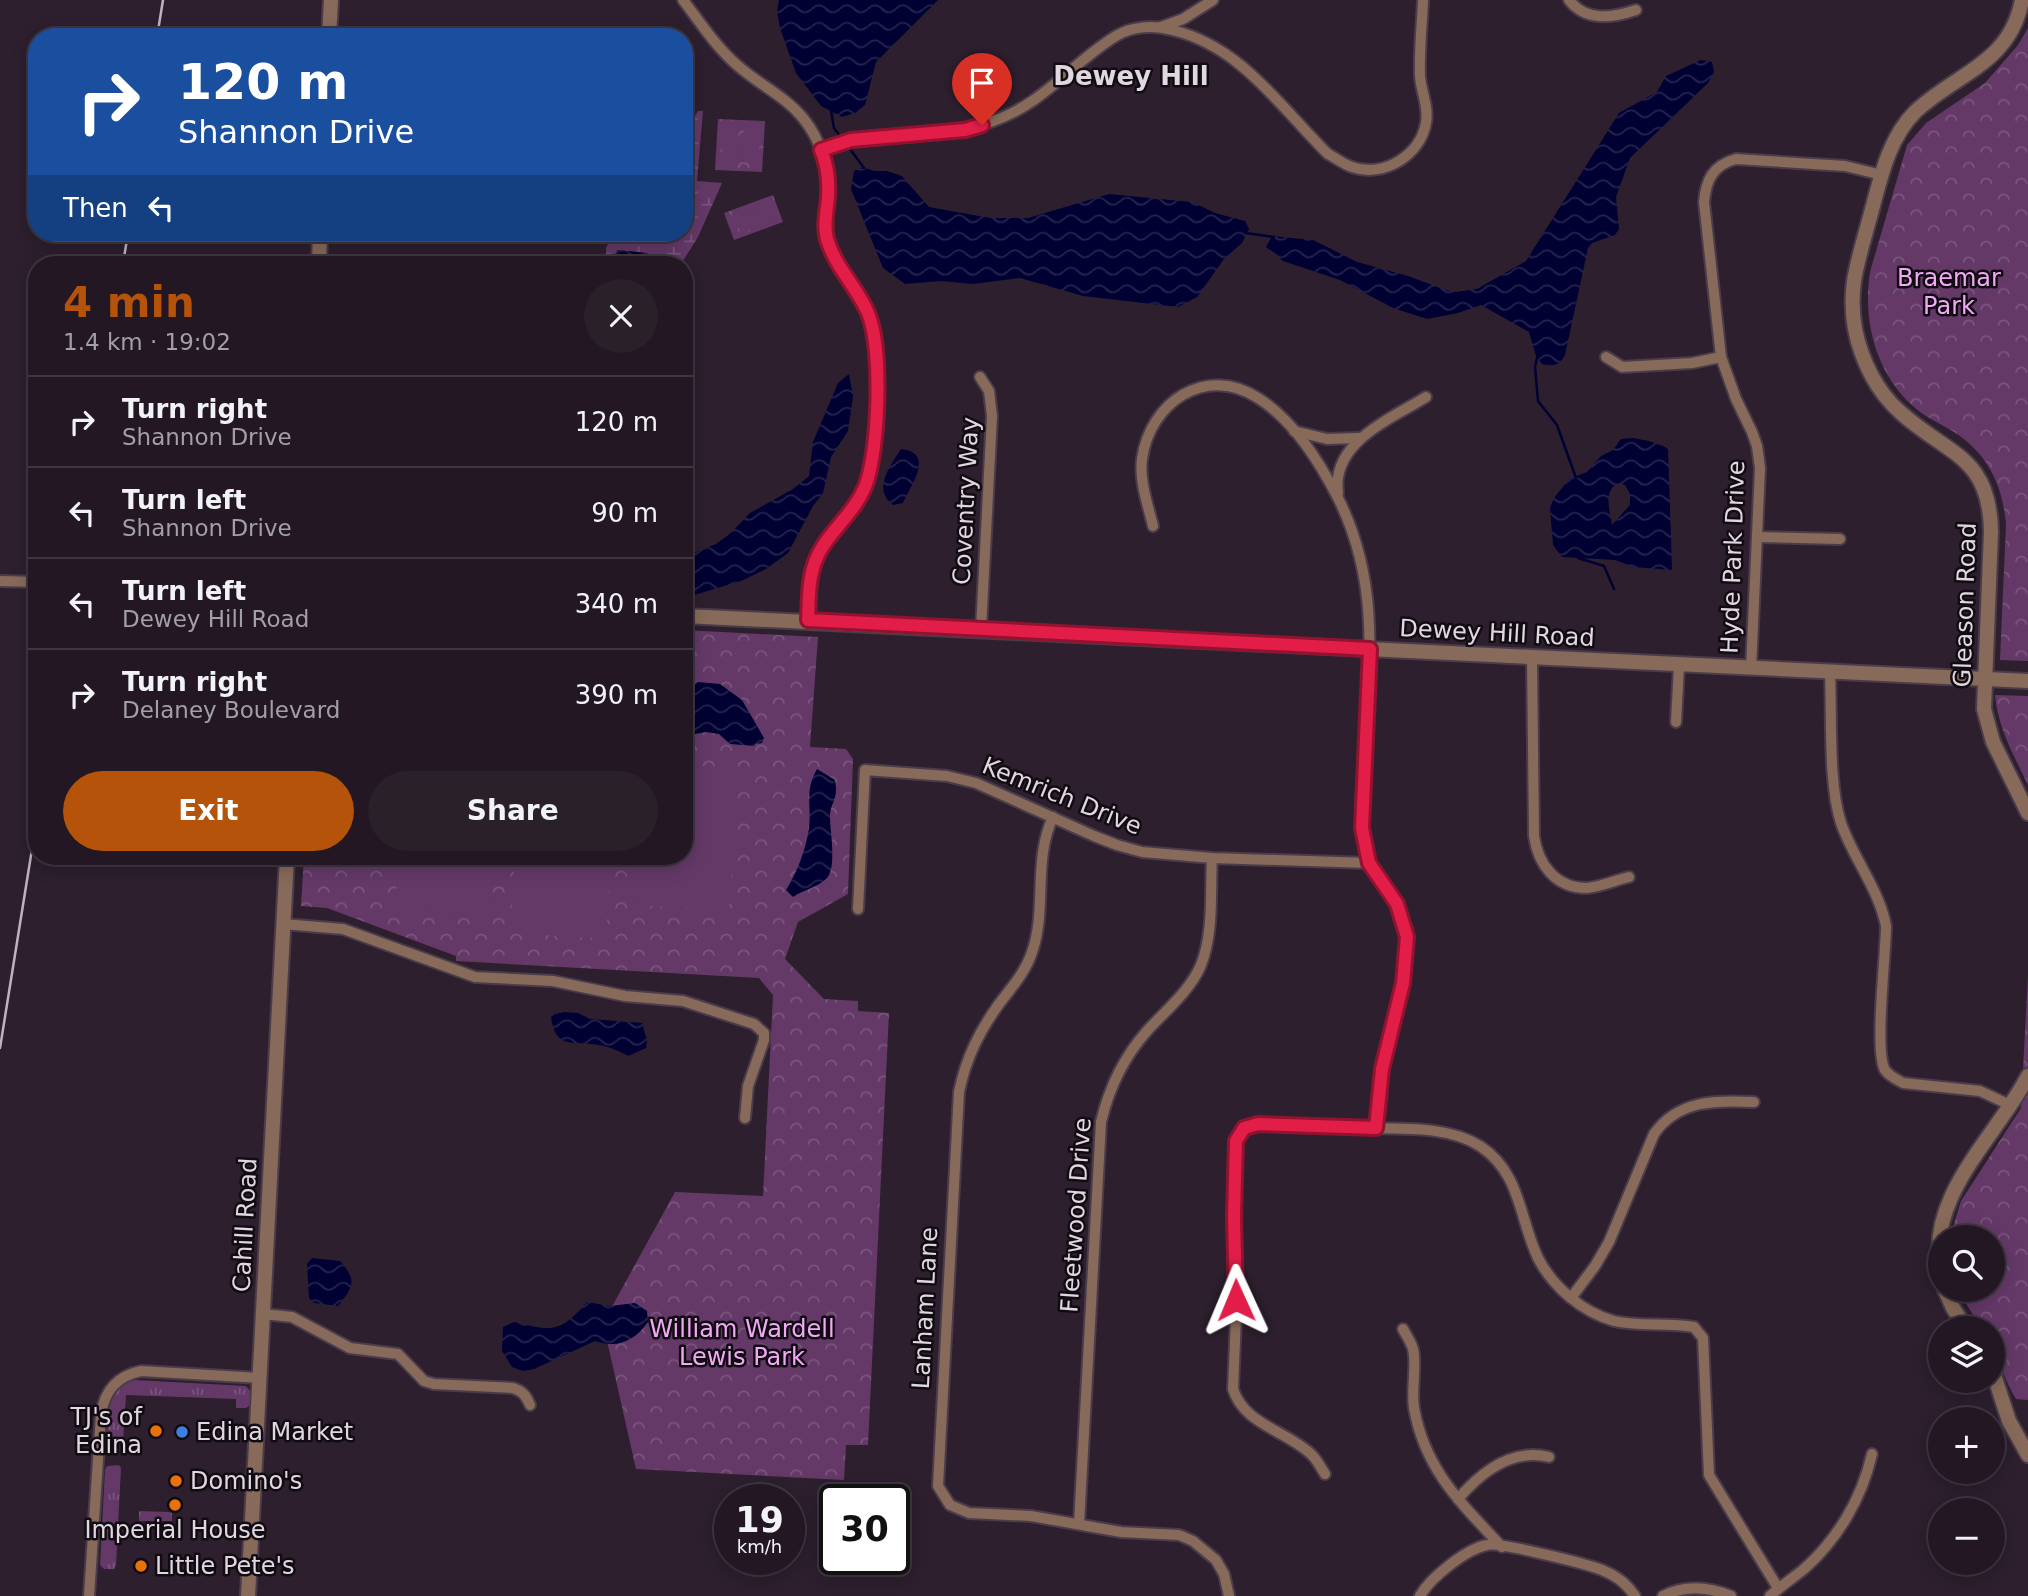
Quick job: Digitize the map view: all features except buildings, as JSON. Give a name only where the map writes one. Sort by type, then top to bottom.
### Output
[{"type":"street","points":[[329,28],[331,0]]},
{"type":"street","points":[[682,0],[735,64],[789,103],[804,119],[821,150],[828,176],[826,236],[832,253],[868,313],[874,332],[876,407],[871,466],[865,487],[854,507],[815,561],[808,620]]},
{"type":"street","points":[[821,150],[851,140],[965,130],[998,120],[1046,92],[1116,35],[1135,29],[1161,27],[1183,19],[1213,0]]},
{"type":"street","points":[[1161,27],[1206,41],[1229,54],[1250,72],[1328,153],[1353,168],[1369,170],[1399,162],[1420,140],[1426,125],[1427,110],[1420,79],[1423,0]]},
{"type":"street","points":[[1569,0],[1585,15],[1615,17],[1636,10]]},
{"type":"street","name":"Gleason Road","points":[[2022,0],[2013,26],[2002,45],[1987,61],[1927,102],[1913,115],[1892,145],[1854,280],[1853,303],[1855,328],[1870,372],[1883,392],[1897,410],[1916,426],[1969,463],[1980,478],[1986,494],[1991,513],[1984,679],[1987,724],[2028,813]]},
{"type":"street","name":"Hyde Park Drive","points":[[1751,669],[1760,468],[1757,446],[1721,357],[1704,202],[1707,181],[1724,162],[1736,159],[1845,166],[1882,175]]},
{"type":"street","points":[[1606,356],[1622,367],[1692,363],[1721,357]]},
{"type":"street","name":"Coventry Way","points":[[980,377],[989,391],[992,416],[981,629]]},
{"type":"street","points":[[1153,526],[1142,481],[1142,461],[1152,426],[1161,411],[1174,399],[1205,387],[1240,389],[1271,406],[1319,465],[1339,499],[1357,550],[1370,611],[1362,828],[1369,863],[1397,904],[1407,937],[1403,983],[1382,1069],[1376,1128]]},
{"type":"street","points":[[1339,499],[1338,472],[1350,448],[1360,438],[1426,397]]},
{"type":"street","points":[[1294,431],[1327,439],[1360,438]]},
{"type":"street","points":[[1757,537],[1840,539]]},
{"type":"street","points":[[0,580],[28,582]]},
{"type":"street","name":"Dewey Hill Road","points":[[693,616],[2028,681]]},
{"type":"street","points":[[1532,658],[1536,850],[1542,863],[1561,882],[1589,888],[1629,877]]},
{"type":"street","points":[[1676,722],[1679,666]]},
{"type":"street","points":[[1830,673],[1837,805],[1848,839],[1883,912],[1886,926],[1880,1048],[1885,1069],[1903,1083],[1980,1091],[2010,1105]]},
{"type":"street","name":"Kemrich Drive","points":[[858,909],[865,770],[947,776],[976,783],[1117,845],[1142,852],[1212,858],[1369,863]]},
{"type":"street","name":"Lanham Lane","points":[[1053,817],[1047,829],[1041,856],[1036,939],[1032,954],[1016,983],[986,1021],[973,1044],[959,1092],[938,1486],[950,1505],[969,1513],[1031,1516],[1121,1532],[1179,1535],[1193,1541],[1216,1560],[1224,1574],[1229,1596]]},
{"type":"street","name":"Fleetwood Drive","points":[[1079,1524],[1101,1122],[1107,1098],[1129,1053],[1191,982],[1200,967],[1209,933],[1212,858]]},
{"type":"street","name":"Cahill Road","points":[[248,1596],[286,865]]},
{"type":"street","points":[[283,924],[343,929],[475,977],[552,981],[625,996],[683,1001],[754,1024],[764,1033],[764,1040],[748,1086],[745,1118]]},
{"type":"street","points":[[1942,1225],[1947,1205],[2028,1076]]},
{"type":"street","points":[[1571,1298],[1609,1242],[1654,1134],[1663,1122],[1675,1113],[1694,1105],[1754,1102]]},
{"type":"street","points":[[1325,1474],[1313,1455],[1249,1414],[1236,1398],[1233,1389],[1236,1317],[1236,1141],[1244,1128],[1258,1124],[1376,1128],[1447,1134],[1480,1146],[1506,1170],[1514,1186],[1537,1256],[1548,1274],[1571,1298],[1614,1321],[1694,1327],[1703,1338],[1705,1352],[1709,1475],[1774,1592],[1805,1568],[1838,1530],[1863,1485],[1872,1454]]},
{"type":"street","points":[[263,1314],[292,1317],[350,1348],[398,1354],[424,1381],[434,1384],[513,1388],[521,1391],[530,1405]]},
{"type":"street","points":[[1403,1329],[1413,1350],[1413,1401],[1424,1448],[1435,1470],[1502,1547]]},
{"type":"street","points":[[89,1596],[101,1414],[103,1401],[109,1390],[117,1381],[141,1371],[260,1378]]},
{"type":"street","points":[[2000,1393],[2009,1421],[2028,1455]]},
{"type":"street","points":[[1458,1499],[1470,1485],[1500,1463],[1528,1454],[1549,1457]]},
{"type":"street","points":[[1420,1596],[1437,1575],[1489,1544],[1588,1565],[1618,1579],[1635,1596]]},
{"type":"street","points":[[1663,1596],[1684,1589],[1702,1588],[1731,1596]]},
{"type":"green space","name":"Braemar Park","points":[[2028,28],[2028,661],[2000,660],[2006,524],[1999,488],[1989,467],[1974,448],[1960,436],[1919,411],[1893,383],[1883,366],[1871,330],[1868,291],[1870,272],[1907,145],[1926,123],[1985,83],[2018,45]]},
{"type":"green space","points":[[698,111],[703,111],[697,181],[722,183],[698,237],[686,256],[651,256],[619,250],[613,256],[606,256],[609,242],[693,242],[693,119]]},
{"type":"green space","points":[[718,119],[765,121],[762,172],[715,170]]},
{"type":"green space","points":[[723,126],[739,127],[737,161],[721,160]]},
{"type":"green space","points":[[744,127],[760,128],[758,163],[742,162]]},
{"type":"green space","points":[[773,195],[783,222],[734,240],[724,213]]},
{"type":"green space","points":[[767,205],[773,220],[741,233],[735,218]]},
{"type":"green space","name":"William Wardell Lewis Park","points":[[693,630],[818,637],[810,747],[846,749],[853,759],[848,894],[798,922],[785,959],[824,999],[858,1001],[858,1011],[889,1013],[868,1445],[846,1445],[844,1480],[636,1469],[603,1323],[675,1192],[763,1196],[773,995],[759,978],[456,961],[456,956],[327,908],[301,906],[303,865],[693,865]]},
{"type":"green space","points":[[1995,695],[2028,696],[2028,785],[2003,730]]},
{"type":"green space","points":[[693,766],[738,768],[729,910],[632,905],[634,865],[693,865]]},
{"type":"green space","points":[[398,865],[494,865],[490,916],[395,908]]},
{"type":"green space","points":[[514,865],[610,865],[606,939],[510,933]]},
{"type":"green space","points":[[2028,975],[2028,1400],[2016,1399],[2005,1377],[2005,1316],[1974,1316],[1965,1302],[2005,1302],[2005,1225],[1954,1225],[1961,1201],[2021,1108]]},
{"type":"green space","points":[[135,1380],[246,1386],[252,1393],[252,1404],[246,1408],[236,1408],[236,1399],[126,1395],[123,1441],[109,1441],[108,1410],[113,1393],[125,1382]]},
{"type":"green space","points":[[119,1465],[116,1565],[114,1569],[104,1569],[100,1565],[105,1470],[107,1466]]},
{"type":"green space","points":[[139,1511],[169,1512],[172,1513],[172,1521],[139,1521]]},
{"type":"water","points":[[779,0],[938,0],[876,62],[865,105],[855,113],[842,117],[821,106],[796,73],[780,28],[777,11]]},
{"type":"water","points":[[1701,60],[1712,62],[1714,72],[1708,83],[1630,158],[1616,197],[1619,229],[1615,235],[1592,243],[1588,248],[1565,355],[1556,364],[1542,364],[1536,356],[1529,332],[1481,305],[1427,319],[1393,308],[1340,280],[1283,261],[1266,247],[1272,236],[1313,240],[1357,262],[1446,290],[1456,292],[1477,289],[1526,261],[1619,113],[1657,92],[1666,76]]},
{"type":"water","points":[[863,167],[902,176],[929,207],[990,218],[1028,218],[1109,194],[1192,202],[1215,213],[1245,221],[1249,229],[1242,243],[1224,259],[1197,297],[1178,307],[1083,296],[1020,278],[973,284],[941,281],[905,284],[883,268],[851,189],[854,171]]},
{"type":"water","points":[[618,250],[651,256],[614,256]]},
{"type":"water","points":[[849,374],[853,396],[848,431],[831,457],[823,493],[788,553],[766,569],[741,581],[693,595],[693,553],[716,544],[750,513],[793,489],[809,476],[813,442],[838,383]]},
{"type":"water","points":[[1621,439],[1649,441],[1668,448],[1672,570],[1634,567],[1615,560],[1562,557],[1553,545],[1550,508],[1554,498],[1569,479],[1587,472],[1601,456],[1613,450]],"holes":[[[1620,483],[1625,485],[1630,494],[1630,505],[1612,525],[1609,495],[1614,486]]]},
{"type":"water","points":[[901,449],[917,456],[918,470],[903,503],[893,505],[887,499],[883,485],[888,470]]},
{"type":"water","points":[[698,682],[720,684],[742,700],[764,738],[762,743],[755,746],[730,744],[719,734],[706,732],[693,734],[693,686]]},
{"type":"water","points":[[817,769],[835,780],[836,792],[830,817],[832,866],[824,881],[793,897],[786,890],[806,844],[811,785]]},
{"type":"water","points":[[565,1012],[578,1013],[590,1019],[642,1023],[647,1040],[646,1048],[628,1056],[605,1046],[564,1041],[556,1033],[551,1017]]},
{"type":"water","points":[[312,1258],[340,1261],[349,1273],[350,1288],[338,1306],[314,1303],[309,1298],[307,1264]]},
{"type":"water","points":[[587,1302],[610,1306],[635,1303],[647,1311],[648,1322],[625,1342],[611,1344],[595,1341],[534,1369],[523,1371],[512,1367],[502,1351],[503,1327],[514,1322],[546,1328],[562,1325]]},
{"type":"waterway","points":[[831,111],[834,128],[843,140]]},
{"type":"waterway","points":[[847,145],[864,168]]},
{"type":"waterway","points":[[1246,233],[1274,237]]},
{"type":"waterway","points":[[1538,353],[1535,367],[1538,401],[1557,425],[1576,478]]},
{"type":"waterway","points":[[1579,555],[1578,558],[1604,566],[1614,589]]},
{"type":"railway","points":[[158,28],[163,0]]},
{"type":"railway","points":[[124,256],[127,242]]},
{"type":"railway","points":[[0,1048],[29,865]]},
{"type":"place","name":"TJ's of Edina","points":[[156,1431]]},
{"type":"place","name":"Edina Market","points":[[182,1432]]},
{"type":"place","name":"Domino's","points":[[176,1481]]},
{"type":"place","name":"Imperial House","points":[[175,1505]]},
{"type":"place","name":"Little Pete's","points":[[141,1566]]},
{"type":"district","name":"Dewey Hill","points":[[1131,76]]},
{"type":"route","points":[[982,125],[965,130],[851,140],[821,150],[828,176],[826,236],[832,253],[868,313],[874,332],[875,418],[871,466],[865,487],[815,561],[808,620],[1370,649],[1362,828],[1369,863],[1397,904],[1407,937],[1403,983],[1382,1069],[1376,1128],[1258,1124],[1244,1128],[1239,1134],[1236,1141],[1234,1216],[1236,1300]]}]
